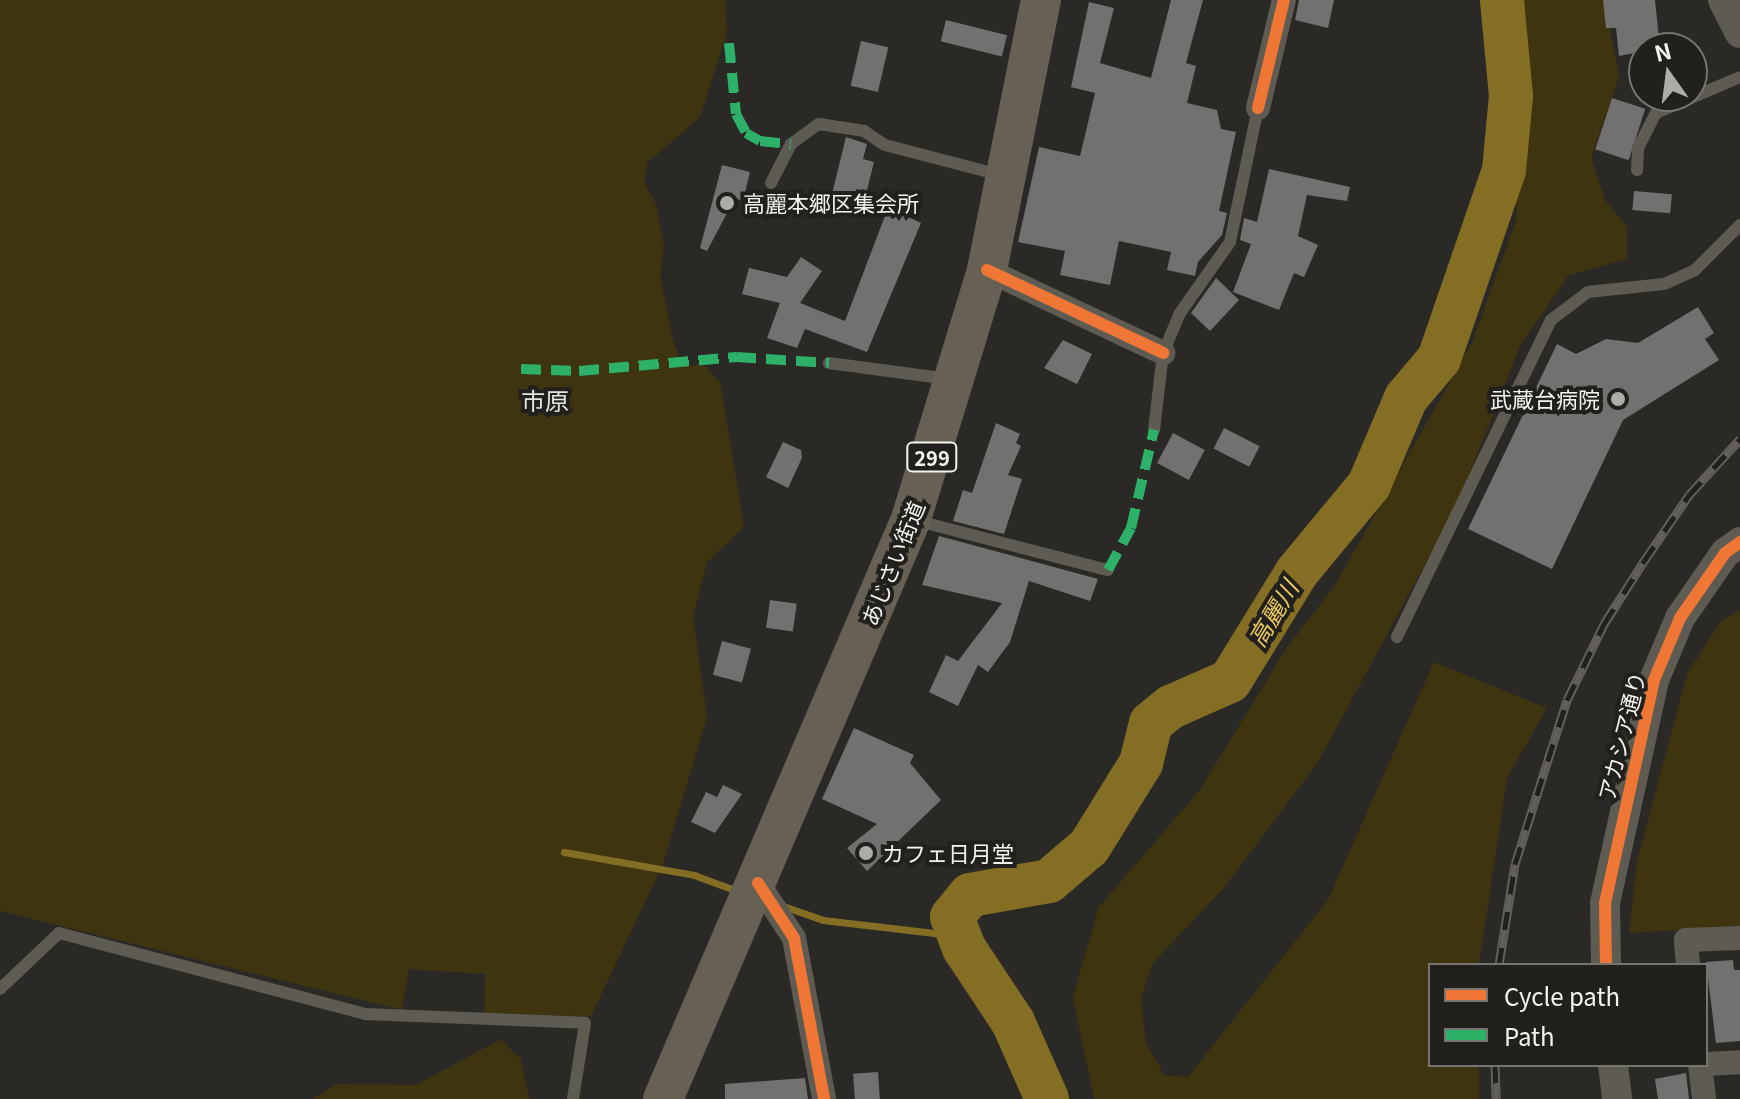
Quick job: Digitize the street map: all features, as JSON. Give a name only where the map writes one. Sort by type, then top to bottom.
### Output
[{"type":"highway","name":"あじさい街道","points":[[663,1099],[755,892],[911,519],[957,381],[987,270],[1041,0]]},
{"type":"street","points":[[1258,108],[1284,0]]},
{"type":"street","points":[[1723,0],[1740,33]]},
{"type":"street","points":[[987,270],[1163,353]]},
{"type":"street","name":"アカシア通り","points":[[1606,963],[1607,888],[1654,680],[1687,606],[1740,542]]},
{"type":"street","points":[[755,892],[794,938],[824,1099]]},
{"type":"street","points":[[1688,963],[1686,940],[1740,938]]},
{"type":"street","points":[[1708,1064],[1740,1062]]},
{"type":"street","points":[[1613,1067],[1617,1099]]},
{"type":"street","points":[[1700,1067],[1704,1099]]},
{"type":"lane","points":[[1637,170],[1638,148],[1656,113],[1740,77]]},
{"type":"lane","points":[[1154,430],[1163,353],[1180,313],[1230,242],[1258,108]]},
{"type":"lane","points":[[771,183],[791,144],[819,124],[864,131],[885,145],[1007,176]]},
{"type":"lane","points":[[1397,637],[1551,320],[1588,292],[1664,284],[1695,270],[1740,225]]},
{"type":"lane","points":[[829,363],[957,381]]},
{"type":"lane","points":[[911,519],[1108,570]]},
{"type":"lane","points":[[0,989],[59,933],[365,1014],[585,1023],[573,1099]]},
{"type":"shaded area","points":[[0,0],[725,0],[727,33],[700,117],[647,163],[644,182],[656,204],[664,246],[660,275],[673,341],[683,366],[704,365],[720,382],[744,527],[707,562],[693,617],[707,717],[663,864],[591,1016],[484,1014],[485,974],[409,969],[402,1010],[0,911]]},
{"type":"shaded area","points":[[1521,0],[1604,0],[1619,76],[1591,158],[1605,200],[1627,227],[1627,259],[1569,275],[1521,344],[1458,503],[1318,762],[1223,889],[1152,964],[1141,999],[1146,1043],[1164,1075],[1188,1077],[1328,900],[1434,662],[1547,708],[1507,778],[1479,963],[1428,963],[1428,1067],[1479,1067],[1479,1099],[1094,1099],[1073,997],[1099,907],[1200,790],[1287,647],[1334,587],[1473,341],[1517,218],[1514,153],[1527,66]]},
{"type":"shaded area","points":[[1740,610],[1740,926],[1629,933],[1637,862],[1687,674],[1721,621]]},
{"type":"shaded area","points":[[501,1039],[521,1060],[529,1099],[312,1099],[337,1084],[416,1085]]},
{"type":"building","points":[[1171,0],[1203,0],[1186,63],[1196,66],[1187,103],[1217,110],[1221,129],[1236,132],[1219,211],[1227,213],[1222,235],[1198,262],[1195,276],[1167,270],[1171,252],[1119,241],[1110,285],[1060,275],[1065,251],[1018,242],[1039,147],[1080,156],[1095,93],[1071,87],[1089,2],[1114,8],[1100,63],[1151,78]]},
{"type":"building","points":[[1299,0],[1334,0],[1328,28],[1295,20]]},
{"type":"building","points":[[1603,0],[1655,0],[1658,32],[1628,32],[1628,54],[1619,56],[1616,28],[1606,28]]},
{"type":"building","points":[[946,20],[1007,35],[1002,57],[941,41]]},
{"type":"building","points":[[861,41],[888,47],[878,92],[851,86]]},
{"type":"building","points":[[1612,98],[1628,103],[1628,112],[1644,112],[1629,160],[1595,149]]},
{"type":"building","points":[[846,137],[867,144],[863,159],[874,162],[863,206],[831,198]]},
{"type":"building","name":"高麗本郷区集会所","points":[[722,165],[750,172],[743,201],[735,198],[707,251],[700,248]]},
{"type":"building","points":[[1269,169],[1350,187],[1347,201],[1307,195],[1298,236],[1318,245],[1304,277],[1294,273],[1279,310],[1233,292],[1251,244],[1240,240],[1244,218],[1257,222]]},
{"type":"building","points":[[1634,191],[1672,194],[1670,213],[1632,210]]},
{"type":"building","points":[[888,208],[921,223],[867,352],[805,329],[797,348],[767,338],[780,303],[742,294],[749,268],[787,277],[801,257],[822,271],[800,303],[845,321]]},
{"type":"building","points":[[1216,278],[1239,300],[1210,331],[1191,313]]},
{"type":"building","points":[[1698,307],[1714,333],[1705,339],[1719,360],[1623,420],[1552,569],[1468,529],[1557,344],[1576,354],[1606,339],[1638,343]]},
{"type":"building","points":[[1063,340],[1092,354],[1077,384],[1044,368]]},
{"type":"building","points":[[996,423],[1020,434],[1016,443],[1021,446],[1008,475],[1022,479],[1004,534],[953,521],[963,490],[972,493]]},
{"type":"building","points":[[1224,428],[1260,446],[1249,467],[1214,448]]},
{"type":"building","points":[[1173,433],[1205,450],[1189,480],[1157,463]]},
{"type":"building","points":[[783,442],[801,450],[802,458],[788,488],[766,477]]},
{"type":"building","points":[[939,536],[1098,579],[1090,601],[1029,581],[1010,642],[988,672],[978,665],[958,706],[929,692],[946,655],[958,661],[1002,603],[922,585]]},
{"type":"building","points":[[770,600],[797,604],[793,631],[766,628]]},
{"type":"building","points":[[722,641],[751,649],[742,683],[713,675]]},
{"type":"building","points":[[854,728],[914,755],[910,763],[941,800],[867,871],[847,848],[877,824],[822,799]]},
{"type":"building","points":[[723,785],[742,794],[715,833],[691,822],[706,792],[717,797]]},
{"type":"building","points":[[1733,960],[1734,970],[1740,970],[1740,1041],[1716,1043],[1706,962]]},
{"type":"building","points":[[878,1072],[880,1099],[855,1099],[853,1074]]},
{"type":"building","points":[[1686,1073],[1689,1099],[1658,1099],[1655,1079]]},
{"type":"building","points":[[805,1078],[808,1099],[725,1099],[725,1084]]},
{"type":"waterway","name":"高麗川","points":[[1047,1099],[1013,1022],[964,948],[952,917],[970,895],[1049,881],[1089,847],[1141,763],[1151,723],[1171,707],[1230,681],[1297,572],[1369,485],[1406,398],[1439,359],[1504,170],[1511,96],[1502,0]]},
{"type":"waterway","points":[[564,852],[694,875],[737,891]]},
{"type":"waterway","points":[[783,906],[823,920],[960,936]]},
{"type":"railway","points":[[1499,963],[1515,864],[1567,700],[1604,624],[1644,561],[1689,495],[1740,439]]},
{"type":"railway","points":[[1495,1067],[1496,1099]]},
{"type":"marked path","points":[[729,43],[736,114],[746,133],[760,141],[791,144]]},
{"type":"marked path","points":[[521,369],[579,371],[736,357],[829,363]]},
{"type":"marked path","points":[[1108,570],[1131,528],[1154,430]]},
{"type":"cycle path","points":[[1258,108],[1284,0]]},
{"type":"cycle path","points":[[987,270],[1163,353]]},
{"type":"cycle path","points":[[1606,963],[1605,903],[1654,680],[1680,618],[1725,553],[1740,542]]},
{"type":"cycle path","points":[[758,883],[794,938],[824,1099]]},
{"type":"place","name":"高麗本郷区集会所","points":[[727,203]]},
{"type":"place","name":"武蔵台病院","points":[[1618,399]]},
{"type":"place","name":"カフェ日月堂","points":[[866,853]]},
{"type":"district","name":"市原","points":[[545,400]]}]
